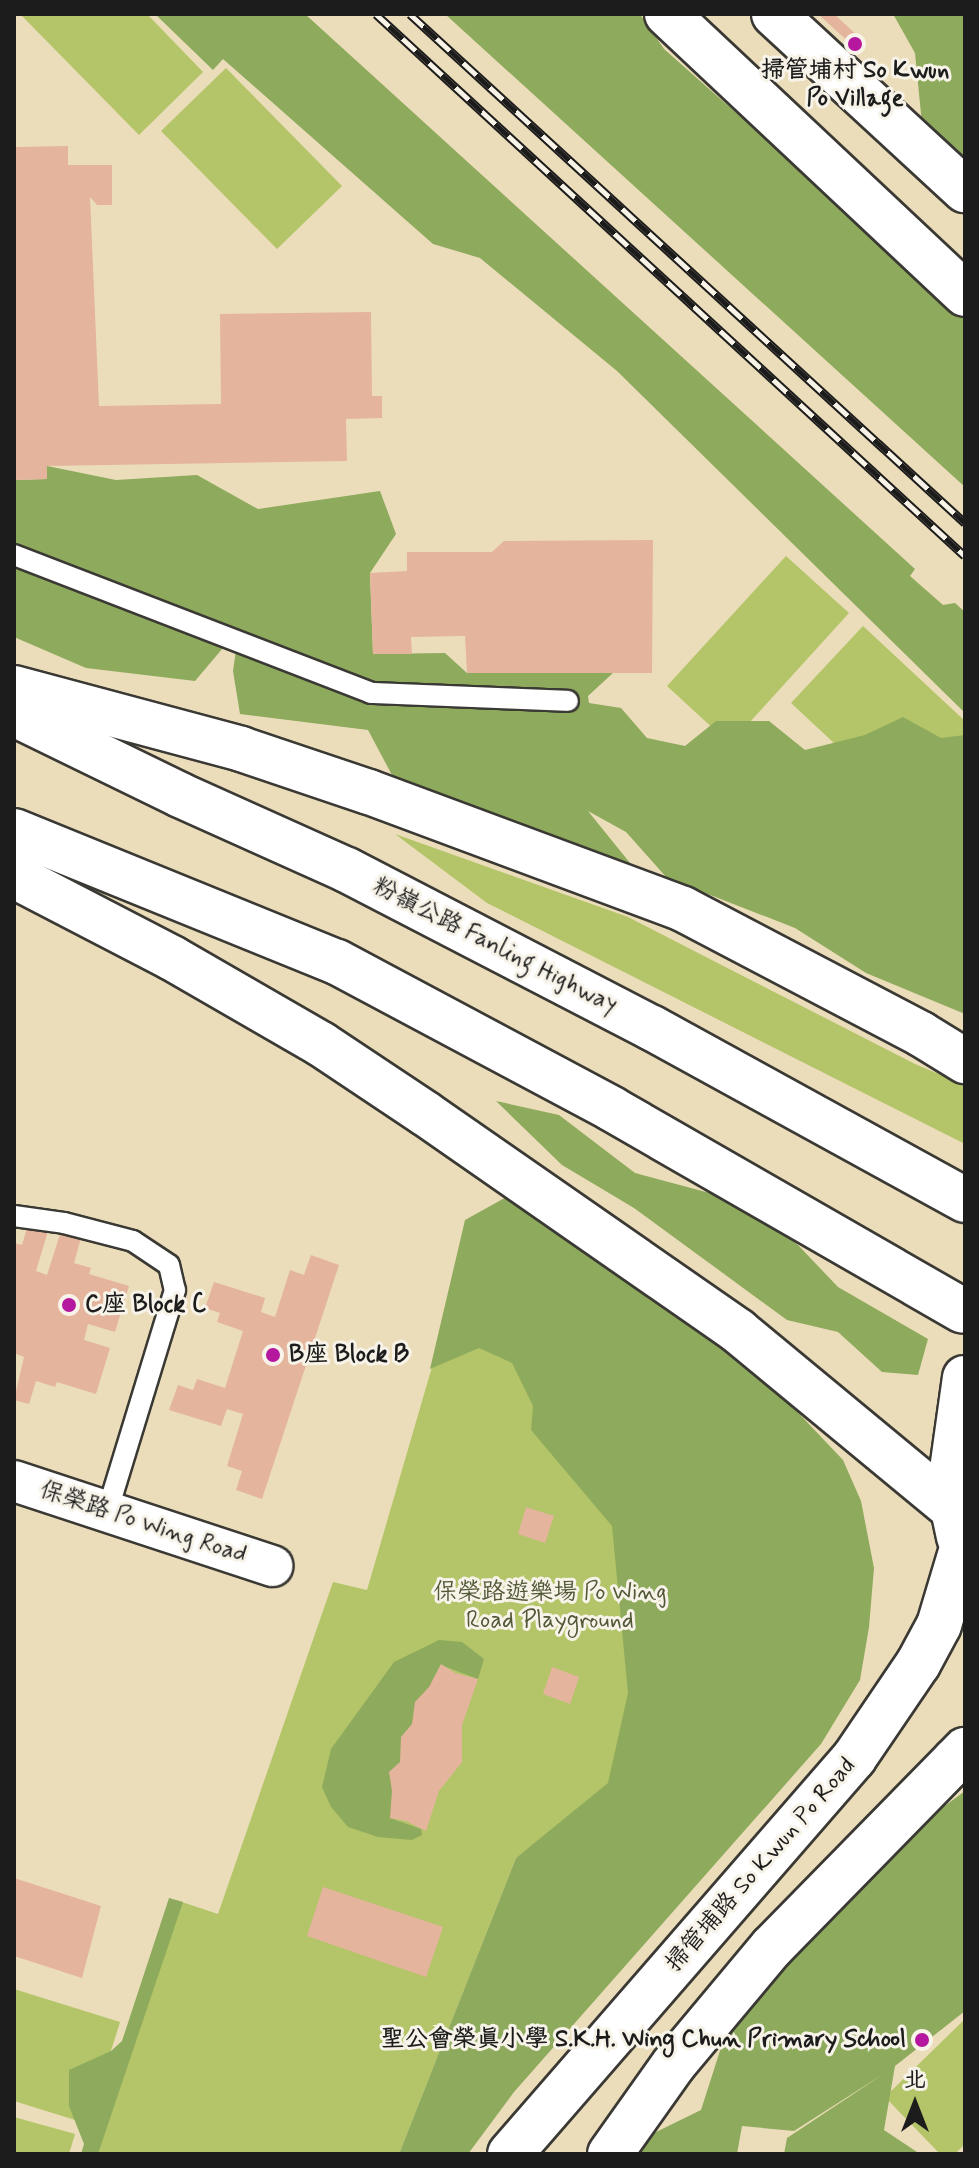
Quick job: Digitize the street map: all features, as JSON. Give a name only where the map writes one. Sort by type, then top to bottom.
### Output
[{"type":"main road","points":[[667,14],[965,294]]},
{"type":"main road","points":[[774,14],[965,190]]},
{"type":"main road","points":[[14,688],[241,749],[369,792],[683,909],[921,1034],[965,1061]]},
{"type":"main road","name":"粉嶺公路 Fanling Highway","points":[[14,714],[193,801],[347,870],[652,1028],[965,1200]]},
{"type":"main road","points":[[14,831],[337,962],[612,1109],[962,1310]]},
{"type":"main road","points":[[14,876],[172,958],[321,1044],[738,1331],[960,1534]]},
{"type":"main road","points":[[921,1034],[965,1049]]},
{"type":"main road","name":"掃管埔路 So Kwun Po Road","points":[[510,2154],[854,1758],[918,1664],[939,1625],[960,1534],[954,1440],[965,1378]]},
{"type":"main road","points":[[610,2154],[674,2064],[772,1947],[962,1755]]},
{"type":"street","name":"保榮路 Po Wing Road","points":[[14,1481],[272,1566]]},
{"type":"lane","points":[[14,555],[371,693],[568,701]]},
{"type":"lane","points":[[14,1216],[64,1223],[133,1241],[169,1265],[175,1290],[107,1512]]},
{"type":"green space","points":[[147,14],[203,72],[139,135],[22,16]]},
{"type":"green space","points":[[155,14],[305,14],[915,569],[910,576],[943,605],[955,603],[965,612],[965,713],[617,371],[480,258],[433,244],[223,59],[213,70]]},
{"type":"green space","points":[[445,14],[640,14],[664,49],[786,157],[875,227],[965,318],[965,487]]},
{"type":"green space","points":[[893,14],[965,14],[965,177],[923,134],[915,53]]},
{"type":"green space","points":[[226,68],[342,186],[277,249],[161,131]]},
{"type":"green space","points":[[47,466],[116,480],[197,475],[258,509],[380,491],[396,534],[370,573],[373,654],[445,653],[467,673],[613,673],[588,696],[589,703],[621,708],[647,738],[685,746],[716,721],[769,721],[805,750],[865,735],[903,717],[941,738],[965,735],[965,1014],[866,973],[795,928],[667,878],[626,832],[588,811],[630,863],[597,878],[409,807],[368,730],[240,714],[233,671],[239,629],[195,681],[86,668],[14,637],[14,480],[47,479]]},
{"type":"green space","points":[[786,556],[849,613],[730,744],[667,686]]},
{"type":"green space","points":[[863,626],[965,721],[965,811],[938,840],[791,703]]},
{"type":"green space","points":[[395,834],[628,917],[915,1064],[965,1085],[965,1144],[487,903]]},
{"type":"green space","points":[[496,1101],[559,1115],[635,1173],[743,1202],[798,1245],[838,1287],[928,1339],[918,1375],[882,1372],[838,1332],[787,1320],[634,1208],[562,1165]]},
{"type":"green space","points":[[512,1194],[683,1318],[788,1402],[843,1460],[861,1501],[874,1568],[869,1627],[860,1680],[821,1744],[514,2092],[468,2154],[399,2154],[516,1858],[608,1783],[628,1693],[612,1526],[531,1430],[533,1406],[512,1363],[479,1348],[430,1369],[465,1220]]},
{"type":"green space","name":"保榮路遊樂場 Po Wing Road Playground","points":[[462,1264],[779,1654],[516,1858],[399,2154],[94,2154],[176,1900],[218,1914],[333,1582],[367,1590]]},
{"type":"green space","points":[[439,1640],[462,1642],[484,1659],[478,1679],[441,1665],[390,1818],[421,1829],[422,1835],[412,1840],[378,1837],[348,1827],[331,1807],[322,1787],[331,1749],[394,1662]]},
{"type":"green space","points":[[896,1791],[946,1805],[965,1791],[965,2011],[895,2066],[884,2130],[920,2154],[784,2154],[787,2138],[885,2073],[794,2131],[742,2126],[737,2154],[637,2154],[652,2134],[701,2110],[726,2032]]},
{"type":"green space","points":[[169,1898],[183,1902],[98,2154],[81,2154],[84,2144],[69,2106],[69,2070],[111,2051],[122,2041]]},
{"type":"green space","points":[[14,1989],[120,2022],[88,2124],[14,2101]]},
{"type":"green space","points":[[965,2019],[965,2144],[955,2154],[940,2154],[885,2097]]},
{"type":"green space","points":[[14,2117],[75,2134],[69,2154],[14,2154]]},
{"type":"building","points":[[818,14],[834,14],[859,37],[852,45]]},
{"type":"building","points":[[68,146],[68,165],[112,165],[112,205],[97,205],[90,197],[99,406],[221,404],[220,314],[371,312],[372,396],[382,396],[382,418],[346,419],[347,461],[47,466],[47,479],[14,480],[16,147]]},
{"type":"building","points":[[653,540],[652,673],[467,673],[465,636],[411,637],[412,654],[373,654],[370,573],[407,571],[407,552],[492,552],[504,541]]},
{"type":"building","name":"C座 Block C","points":[[29,1221],[49,1228],[36,1271],[47,1275],[61,1231],[81,1238],[74,1263],[91,1268],[89,1274],[129,1286],[115,1332],[88,1324],[84,1340],[110,1348],[96,1394],[57,1382],[55,1387],[36,1381],[29,1404],[14,1400],[24,1357],[14,1353],[14,1243],[22,1245]]},
{"type":"building","name":"B座 Block B","points":[[311,1255],[339,1265],[262,1499],[236,1490],[242,1471],[227,1466],[243,1414],[227,1409],[221,1426],[169,1410],[178,1385],[193,1390],[197,1379],[225,1388],[243,1331],[217,1322],[220,1313],[205,1308],[214,1282],[265,1298],[261,1312],[275,1317],[290,1270],[304,1275]]},
{"type":"building","points":[[526,1507],[554,1516],[545,1543],[518,1534]]},
{"type":"building","points":[[441,1664],[455,1673],[478,1679],[462,1725],[462,1762],[439,1791],[426,1831],[406,1821],[390,1818],[392,1791],[389,1772],[400,1762],[401,1737],[412,1724],[415,1702],[429,1687]]},
{"type":"building","points":[[552,1667],[579,1677],[570,1704],[543,1694]]},
{"type":"building","points":[[14,1878],[101,1906],[82,1978],[14,1956]]},
{"type":"building","points":[[323,1887],[443,1927],[426,1977],[307,1936]]},
{"type":"railway","points":[[376,14],[965,556]]},
{"type":"railway","points":[[410,14],[965,523]]},
{"type":"place","name":"掃管埔村 So Kwun Po Village","points":[[855,44]]},
{"type":"place","name":"C座 Block C","points":[[69,1305]]},
{"type":"place","name":"B座 Block B","points":[[273,1355]]},
{"type":"place","name":"聖公會榮真小學 S.K.H. Wing Chun Primary School","points":[[922,2040]]}]
